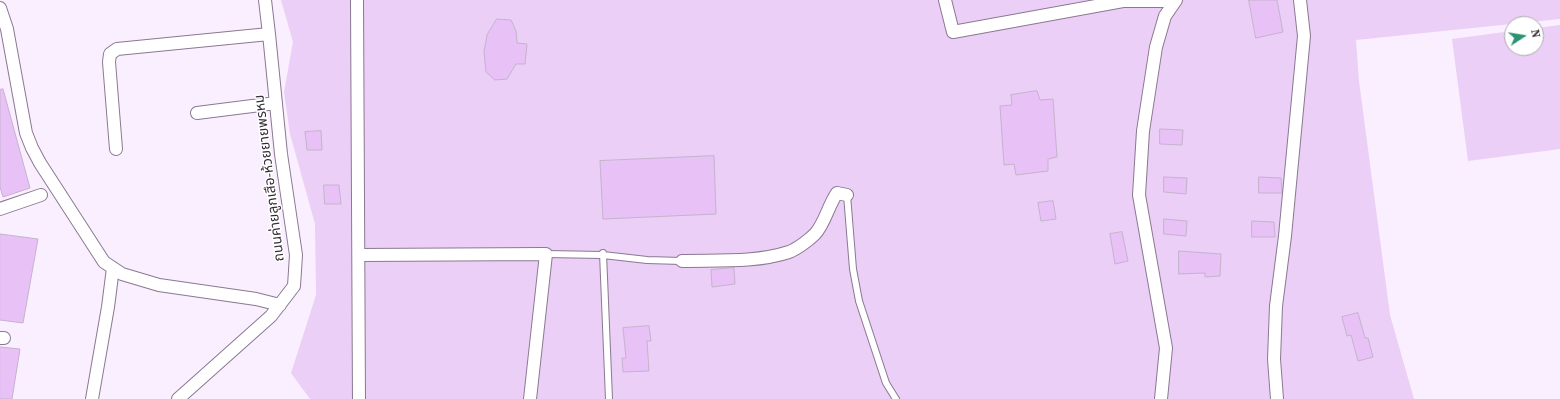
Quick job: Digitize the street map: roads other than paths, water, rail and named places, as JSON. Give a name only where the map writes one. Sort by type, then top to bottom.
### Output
[{"type":"street","name":"ถนนค่ายลูกเสึอ-ห้วยยายพรหม","points":[[178,399],[271,316],[294,286],[296,255],[280,154],[265,0]]},
{"type":"street","points":[[357,0],[359,399]]},
{"type":"street","points":[[945,0],[953,32],[1123,1],[1175,0]]},
{"type":"street","points":[[1161,399],[1166,348],[1139,195],[1143,131],[1156,47],[1165,16],[1175,0]]},
{"type":"street","points":[[1277,399],[1274,359],[1276,306],[1285,236],[1304,36],[1300,0]]},
{"type":"street","points":[[0,8],[7,29],[26,133],[32,148],[40,163],[104,262],[122,274],[159,285],[256,299],[280,304]]},
{"type":"street","points":[[116,149],[109,62],[110,54],[117,49],[269,34]]},
{"type":"street","points":[[197,113],[276,102]]},
{"type":"street","points":[[682,261],[741,260],[773,256],[791,251],[815,234],[830,203],[837,193],[847,195]]},
{"type":"street","points":[[0,209],[41,196]]},
{"type":"street","points":[[359,255],[546,254],[530,399]]},
{"type":"street","points":[[92,399],[108,307],[113,268]]},
{"type":"lane","points":[[847,195],[853,269],[859,301],[886,383],[896,399]]},
{"type":"lane","points":[[546,254],[603,254],[647,260],[682,261]]},
{"type":"lane","points":[[603,254],[609,399]]}]
